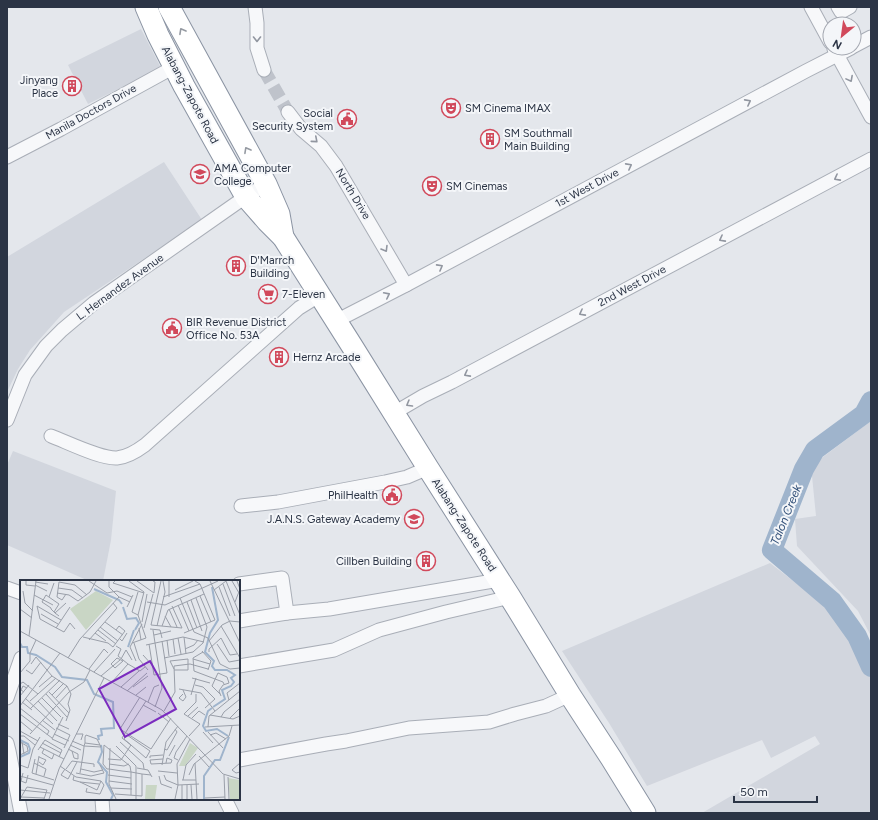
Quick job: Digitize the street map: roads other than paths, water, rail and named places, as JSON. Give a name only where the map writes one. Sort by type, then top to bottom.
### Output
[{"type":"highway","name":"Alabang-Zapote Road","points":[[146,7],[174,67],[246,197],[283,237],[645,813]]},
{"type":"highway","name":"Alabang-Zapote Road","points":[[169,7],[266,184],[279,214],[283,237]]},
{"type":"street","points":[[255,7],[257,23],[257,48],[264,70]]},
{"type":"street","points":[[811,7],[822,27]]},
{"type":"street","points":[[838,7],[841,12],[850,7]]},
{"type":"street","points":[[862,42],[871,37]]},
{"type":"street","name":"1st West Drive","points":[[336,321],[799,74],[828,56]]},
{"type":"street","points":[[837,56],[871,117]]},
{"type":"street","name":"Manila Doctors Drive","points":[[7,157],[174,67]]},
{"type":"street","name":"North Drive","points":[[288,112],[301,129],[321,146],[336,166],[406,285]]},
{"type":"street","name":"2nd West Drive","points":[[394,413],[871,159]]},
{"type":"street","name":"L. Hernandez Avenue","points":[[7,420],[25,375],[46,346],[62,330],[94,303],[266,184]]},
{"type":"street","points":[[51,436],[101,456],[117,458],[131,454],[145,445],[300,308],[320,295]]},
{"type":"street","points":[[241,506],[286,500],[392,481],[407,477],[428,468]]},
{"type":"street","points":[[240,584],[282,578],[287,613]]},
{"type":"street","points":[[7,588],[20,593]]},
{"type":"street","points":[[240,621],[287,613],[504,589]]},
{"type":"street","points":[[240,666],[334,650],[379,630],[446,612],[504,589]]},
{"type":"street","points":[[7,698],[20,661]]},
{"type":"street","points":[[240,760],[409,728],[489,722],[546,706],[570,695]]},
{"type":"street","points":[[7,743],[22,813]]},
{"type":"street","points":[[102,800],[103,813]]},
{"type":"street","points":[[226,800],[232,813]]},
{"type":"waterway","name":"Talon Creek","points":[[871,401],[864,414],[815,450],[804,469],[772,550],[832,601],[857,636],[871,667]]},
{"type":"tunnel","points":[[264,70],[288,112]]},
{"type":"place","name":"Jinyang Place","points":[[72,86]]},
{"type":"place","name":"SM Cinema IMAX","points":[[451,108]]},
{"type":"place","name":"Social Security System","points":[[347,119]]},
{"type":"place","name":"SM Southmall Main Building","points":[[490,139]]},
{"type":"place","name":"AMA Computer College","points":[[200,174]]},
{"type":"place","name":"SM Cinemas","points":[[432,186]]},
{"type":"place","name":"D'Marrch Building","points":[[236,266]]},
{"type":"place","name":"7-Eleven","points":[[268,294]]},
{"type":"place","name":"BIR Revenue District Office No. 53A","points":[[172,328]]},
{"type":"place","name":"Hernz Arcade","points":[[279,357]]},
{"type":"place","name":"PhilHealth","points":[[392,495]]},
{"type":"place","name":"J.A.N.S. Gateway Academy","points":[[414,519]]},
{"type":"place","name":"Cillben Building","points":[[426,561]]}]
